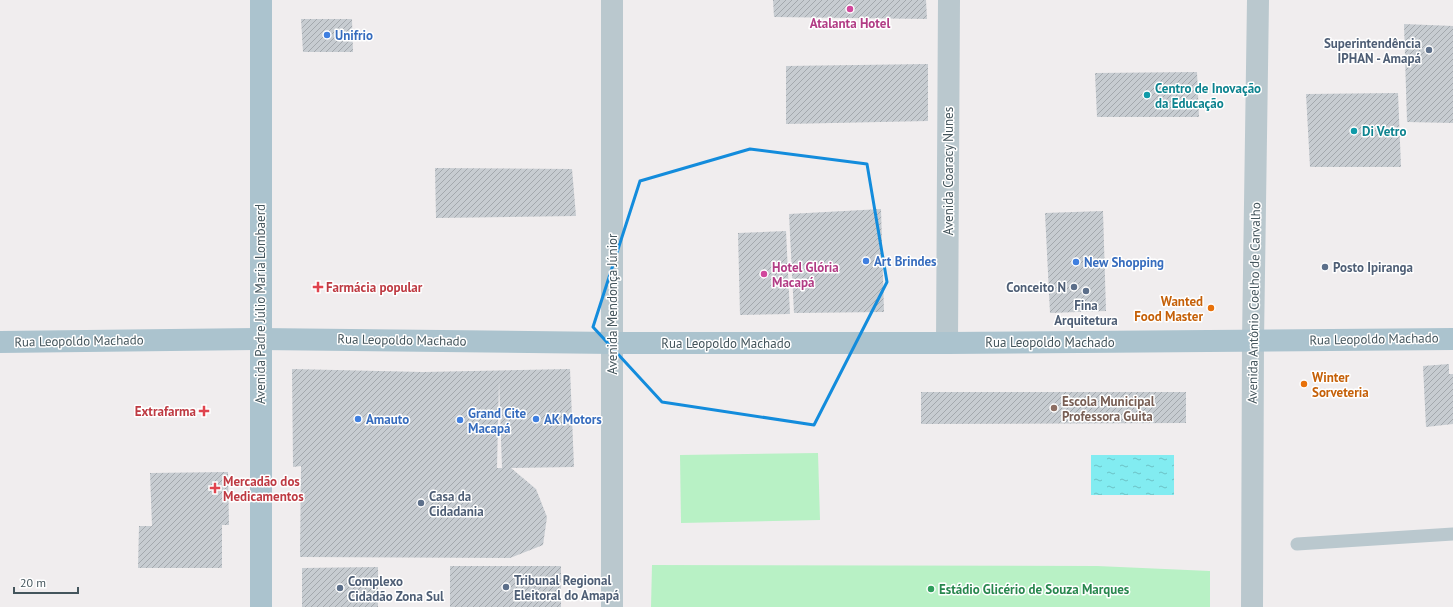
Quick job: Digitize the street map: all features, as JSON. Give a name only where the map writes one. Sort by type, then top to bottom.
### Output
[{"type":"main road","name":"Avenida Padre Júlio Maria Lombaerd","points":[[261,0],[261,607]]},
{"type":"main road","name":"Rua Leopoldo Machado","points":[[0,342],[260,339],[612,343],[948,343],[1453,339]]},
{"type":"street","name":"Avenida Mendonça Júnior","points":[[612,0],[612,607]]},
{"type":"street","name":"Avenida Coaracy Nunes","points":[[948,343],[949,0]]},
{"type":"street","name":"Avenida Antônio Coelho de Carvalho","points":[[1252,607],[1253,341],[1258,0]]},
{"type":"lane","points":[[1297,544],[1453,534]]},
{"type":"highlighted area","points":[[750,149],[867,164],[887,282],[814,425],[662,402],[593,327],[640,181]]},
{"type":"green space","points":[[818,453],[820,520],[681,523],[680,455]]},
{"type":"green space","name":"Estádio Glicério de Souza Marques","points":[[652,565],[1097,566],[1210,571],[1210,607],[651,607]]},
{"type":"water","points":[[1091,455],[1174,455],[1174,495],[1091,495]]},
{"type":"building","name":"Atalanta Hotel","points":[[773,0],[926,0],[927,19],[774,17]]},
{"type":"building","name":"Unifrio","points":[[301,19],[352,19],[353,52],[303,52]]},
{"type":"building","points":[[1404,24],[1453,26],[1453,123],[1407,122]]},
{"type":"building","points":[[928,64],[928,121],[786,124],[786,66]]},
{"type":"building","name":"Centro de Inovação da Educação","points":[[1197,72],[1199,117],[1097,117],[1095,73]]},
{"type":"building","name":"Di Vetro","points":[[1398,93],[1401,167],[1310,167],[1306,94]]},
{"type":"building","points":[[435,168],[572,169],[576,216],[436,218]]},
{"type":"building","points":[[881,209],[884,312],[794,313],[789,214]]},
{"type":"building","name":"New Shopping","points":[[1103,211],[1106,311],[1050,313],[1045,213]]},
{"type":"building","name":"Hotel Glória Macapá","points":[[786,231],[790,314],[740,315],[738,233]]},
{"type":"building","points":[[1449,364],[1449,374],[1453,374],[1453,424],[1426,427],[1423,366]]},
{"type":"building","points":[[292,369],[423,372],[570,369],[574,467],[511,468],[536,489],[547,517],[543,545],[510,558],[300,557],[301,466],[293,467]],"holes":[[[499,380],[502,468],[497,468]]]},
{"type":"building","name":"Escola Municipal Professora Guita","points":[[921,392],[1186,392],[1186,423],[921,424]]},
{"type":"building","points":[[228,472],[229,525],[222,525],[222,568],[138,568],[139,526],[152,526],[150,473]]},
{"type":"building","name":"Tribunal Regional Eleitoral do Amapá","points":[[450,566],[561,566],[561,607],[450,607]]},
{"type":"building","name":"Complexo Cidadão Zona Sul","points":[[378,567],[378,607],[302,607],[302,568]]},
{"type":"place","name":"Atalanta Hotel","points":[[850,9]]},
{"type":"place","name":"Unifrio","points":[[327,35]]},
{"type":"place","name":"Superintendência IPHAN - Amapá","points":[[1429,50]]},
{"type":"place","name":"Centro de Inovação da Educação","points":[[1147,95]]},
{"type":"place","name":"Di Vetro","points":[[1354,131]]},
{"type":"place","name":"Art Brindes","points":[[866,261]]},
{"type":"place","name":"New Shopping","points":[[1076,262]]},
{"type":"place","name":"Posto Ipiranga","points":[[1325,267]]},
{"type":"place","name":"Hotel Glória Macapá","points":[[764,274]]},
{"type":"place","name":"Farmácia popular","points":[[318,287]]},
{"type":"place","name":"Conceito N","points":[[1074,287]]},
{"type":"place","name":"Fina Arquitetura","points":[[1086,291]]},
{"type":"place","name":"Wanted Food Master","points":[[1211,308]]},
{"type":"place","name":"Winter Sorveteria","points":[[1304,384]]},
{"type":"place","name":"Escola Municipal Professora Guita","points":[[1054,408]]},
{"type":"place","name":"Extrafarma","points":[[204,411]]},
{"type":"place","name":"Amauto","points":[[358,419]]},
{"type":"place","name":"AK Motors","points":[[536,419]]},
{"type":"place","name":"Grand Cite Macapá","points":[[460,420]]},
{"type":"place","name":"Mercadão dos Medicamentos","points":[[215,488]]},
{"type":"place","name":"Casa da Cidadania","points":[[421,503]]},
{"type":"place","name":"Tribunal Regional Eleitoral do Amapá","points":[[506,587]]},
{"type":"place","name":"Complexo Cidadão Zona Sul","points":[[340,588]]},
{"type":"place","name":"Estádio Glicério de Souza Marques","points":[[931,589]]}]
